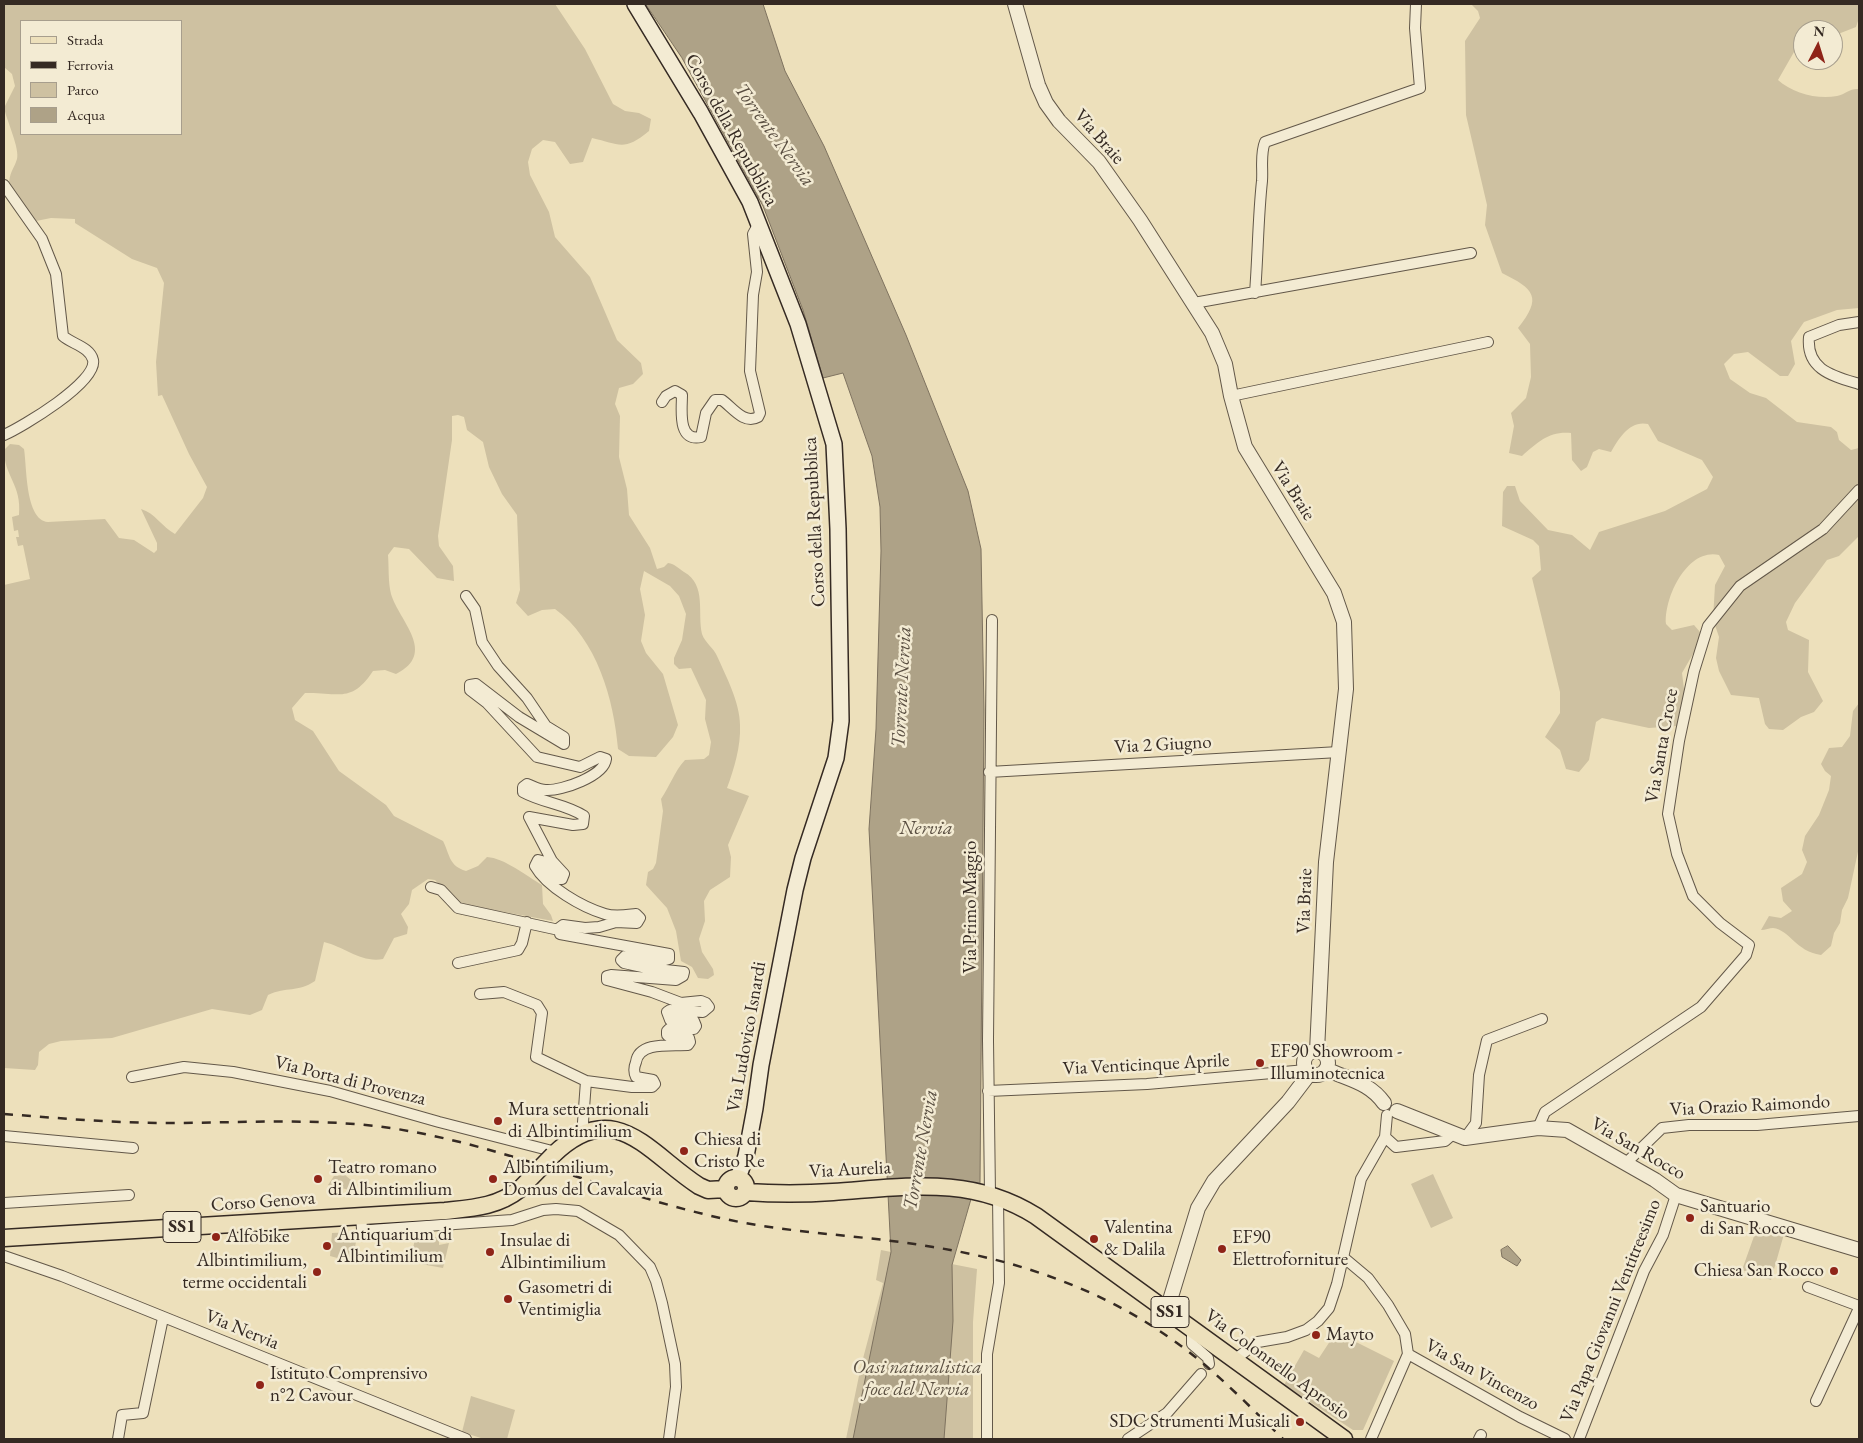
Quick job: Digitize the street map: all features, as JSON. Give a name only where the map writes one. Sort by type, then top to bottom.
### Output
[{"type":"main road","name":"Corso della Repubblica","points":[[635,4],[701,113],[750,202],[798,324],[834,444],[838,529],[841,721],[836,758],[802,858],[788,924]]},
{"type":"main road","name":"Via Ludovico Isnardi","points":[[743,1184],[746,1156],[788,924]]},
{"type":"main road","name":"SS1","points":[[554,1153],[572,1139],[586,1133],[609,1130],[630,1134],[641,1140],[698,1186],[708,1190],[726,1190],[729,1195],[735,1198],[741,1197],[743,1184]]},
{"type":"main road","name":"Corso Genova","points":[[4,1238],[361,1217],[486,1206],[504,1200],[520,1188],[554,1153]]},
{"type":"main road","name":"Via Aurelia","points":[[743,1184],[782,1194],[935,1186],[972,1189],[991,1194]]},
{"type":"main road","name":"Via Colonnello Aprosio","points":[[991,1194],[1036,1216],[1344,1439]]},
{"type":"street","name":"Via Braie","points":[[1015,4],[1038,85],[1046,103],[1059,120],[1099,162],[1140,220],[1212,333],[1225,364],[1231,396],[1245,447],[1334,593],[1344,622],[1346,689],[1326,862],[1317,1051]]},
{"type":"street","points":[[1255,292],[1258,207],[1262,180],[1262,150],[1265,142],[1420,88],[1415,28],[1416,4]]},
{"type":"street","points":[[4,185],[42,239],[56,274],[63,336],[89,352],[93,358],[93,364],[90,372],[66,396],[25,426],[4,435]]},
{"type":"street","points":[[662,402],[666,396],[675,391],[682,395],[682,425],[689,436],[694,438],[700,437],[706,413],[716,400],[722,400],[735,412],[747,418],[758,417],[760,412],[750,371],[757,272],[753,234],[759,223]]},
{"type":"street","points":[[1194,303],[1471,253]]},
{"type":"street","points":[[1859,322],[1839,325],[1809,337],[1808,350],[1817,366],[1836,377],[1859,384]]},
{"type":"street","points":[[1231,396],[1488,342]]},
{"type":"street","name":"Via Santa Croce","points":[[1538,1128],[1545,1112],[1701,1007],[1746,955],[1749,944],[1720,923],[1692,896],[1677,854],[1668,814],[1679,741],[1694,671],[1708,626],[1740,586],[1823,529],[1859,490]]},
{"type":"street","points":[[466,596],[475,609],[482,642],[498,666],[527,698],[541,721],[564,737],[564,744],[519,717],[476,684],[470,685],[470,690],[487,703],[537,757],[580,767],[600,756],[606,759],[602,770],[596,774],[562,788],[546,790],[529,784],[524,786],[523,792],[535,799],[574,809],[585,819],[582,825],[573,825],[528,817],[552,861],[564,876],[558,879],[541,860],[536,861],[535,866],[544,878],[563,894],[605,914],[636,914],[640,919],[637,923],[616,922],[599,927],[585,928],[564,924],[559,930]]},
{"type":"street","name":"Via Primo Maggio","points":[[987,1439],[987,1354],[999,1283],[991,1194],[988,1090],[989,772],[992,620]]},
{"type":"street","name":"Via 2 Giugno","points":[[989,772],[1339,752]]},
{"type":"street","points":[[431,887],[441,890],[458,908],[559,930],[563,936],[669,954],[669,959],[662,961],[625,956],[621,960],[624,963],[648,968],[684,972],[676,980],[611,975],[607,976],[607,980],[652,992],[681,1003],[701,1001],[706,1003],[708,1007],[703,1012],[670,1010],[667,1012],[670,1020],[694,1021],[696,1026],[692,1029],[667,1031],[670,1037],[689,1038],[690,1042],[688,1045],[654,1046],[641,1052],[636,1057],[634,1073],[636,1077],[653,1080],[654,1086],[632,1087],[586,1081],[536,1057],[542,1013],[537,1005],[504,992],[480,994]]},
{"type":"street","points":[[458,964],[518,950],[522,943],[527,922]]},
{"type":"street","points":[[1385,1137],[1396,1147],[1445,1141],[1459,1136],[1476,1123],[1478,1075],[1487,1040],[1542,1019]]},
{"type":"street","points":[[1317,1051],[1327,1058],[1326,1069],[1316,1075],[1308,1072],[1304,1064],[1306,1057],[1317,1051]]},
{"type":"street","name":"Via Porta di Provenza","points":[[132,1078],[184,1067],[233,1072],[330,1091],[554,1153]]},
{"type":"street","points":[[1326,1069],[1348,1079],[1367,1084],[1389,1110],[1459,1136]]},
{"type":"street","points":[[1167,1310],[1198,1208],[1214,1181],[1288,1102],[1308,1072]]},
{"type":"street","name":"Via Venticinque Aprile","points":[[988,1090],[1147,1084],[1308,1072]]},
{"type":"street","points":[[586,1081],[583,1122],[586,1133]]},
{"type":"street","points":[[1234,1360],[1251,1346],[1266,1340],[1287,1337],[1306,1330],[1318,1321],[1329,1308],[1361,1179],[1385,1137],[1389,1110]]},
{"type":"street","name":"Via Orazio Raimondo","points":[[1626,1162],[1662,1128],[1689,1125],[1757,1125],[1859,1116]]},
{"type":"street","name":"Via San Rocco","points":[[1459,1136],[1538,1128],[1567,1130],[1626,1162],[1676,1195],[1859,1250]]},
{"type":"street","points":[[4,1136],[133,1148]]},
{"type":"street","points":[[4,1203],[129,1194]]},
{"type":"street","name":"Via Papa Giovanni Ventitreesimo","points":[[1579,1439],[1644,1271],[1663,1235],[1676,1195]]},
{"type":"street","points":[[361,1217],[362,1229],[370,1230],[512,1220],[542,1210],[571,1209],[619,1236],[650,1267],[660,1296],[675,1364],[676,1387],[669,1439]]},
{"type":"street","name":"Via Nervia","points":[[4,1256],[21,1260],[72,1280],[466,1439]]},
{"type":"street","points":[[1343,1257],[1368,1278],[1388,1305],[1405,1334],[1408,1354],[1372,1439]]},
{"type":"street","points":[[1808,1287],[1859,1307],[1816,1401]]},
{"type":"street","points":[[118,1439],[122,1415],[143,1413],[163,1318]]},
{"type":"street","points":[[1192,1329],[1192,1344],[1208,1358],[1209,1364]]},
{"type":"street","name":"Via San Vincenzo","points":[[1408,1354],[1520,1418],[1560,1438]]},
{"type":"street","points":[[1128,1439],[1167,1413],[1201,1374]]},
{"type":"green space","points":[[4,4],[555,4],[585,49],[613,104],[625,111],[639,113],[651,119],[649,131],[627,144],[615,144],[592,138],[583,162],[570,164],[555,142],[543,140],[532,149],[528,162],[530,175],[549,212],[555,237],[590,277],[617,340],[641,363],[643,374],[633,384],[619,388],[615,404],[620,416],[619,457],[627,489],[629,515],[650,548],[657,569],[664,567],[668,563],[673,564],[696,584],[700,600],[702,634],[716,653],[738,708],[740,725],[738,749],[727,788],[749,796],[728,845],[731,857],[730,877],[710,890],[704,901],[705,921],[699,939],[702,952],[713,969],[714,975],[708,979],[698,978],[692,967],[681,961],[676,931],[667,908],[646,885],[648,872],[653,869],[656,863],[663,811],[661,799],[685,760],[704,759],[709,755],[711,742],[705,719],[706,700],[691,668],[679,669],[674,664],[674,658],[682,640],[686,614],[679,596],[670,586],[644,571],[640,589],[645,615],[641,641],[646,653],[663,674],[678,725],[673,737],[656,757],[629,756],[618,749],[612,711],[601,672],[582,637],[570,622],[555,609],[542,610],[528,616],[516,603],[520,590],[517,515],[502,494],[489,467],[483,442],[467,430],[464,417],[458,415],[452,416],[452,440],[438,536],[439,546],[453,566],[454,581],[437,578],[409,549],[394,547],[388,555],[391,594],[412,636],[415,647],[414,656],[408,666],[396,674],[385,670],[373,671],[358,688],[344,694],[305,693],[292,708],[295,720],[313,731],[339,771],[386,805],[394,816],[443,841],[453,863],[460,869],[466,871],[478,866],[487,857],[494,858],[515,868],[542,885],[543,904],[553,921],[499,911],[466,908],[455,901],[435,880],[428,879],[412,890],[409,904],[401,914],[408,927],[407,934],[394,938],[383,959],[375,960],[360,957],[324,942],[315,981],[303,987],[268,995],[262,1010],[250,1015],[212,1009],[112,1038],[61,1041],[49,1044],[39,1052],[38,1065],[35,1070],[4,1068],[4,585],[30,579],[23,545],[18,546],[16,537],[19,537],[18,530],[14,531],[12,517],[19,515],[18,496],[7,467],[4,450],[10,444],[19,445],[24,449],[28,492],[35,512],[40,519],[48,522],[105,519],[119,538],[134,540],[154,553],[157,550],[157,543],[141,509],[175,534],[203,498],[207,487],[189,454],[162,395],[158,396],[156,362],[164,283],[157,268],[132,259],[75,223],[75,219],[51,218],[36,221],[9,182],[17,159],[15,142],[4,108],[15,86],[12,74],[4,67]]},
{"type":"green space","points":[[1471,4],[1859,4],[1859,18],[1856,27],[1843,32],[1843,20],[1793,20],[1793,54],[1778,80],[1790,89],[1822,97],[1837,96],[1853,89],[1859,89],[1859,308],[1837,310],[1804,322],[1791,341],[1795,364],[1788,376],[1780,376],[1748,352],[1734,354],[1724,364],[1730,379],[1750,393],[1766,398],[1797,422],[1831,427],[1837,432],[1839,440],[1851,450],[1859,448],[1859,536],[1839,556],[1827,560],[1795,603],[1786,622],[1788,630],[1809,640],[1808,672],[1823,701],[1814,712],[1801,717],[1783,730],[1769,729],[1765,724],[1759,698],[1731,695],[1719,671],[1716,658],[1719,637],[1713,619],[1715,585],[1725,566],[1719,555],[1707,555],[1697,559],[1680,577],[1673,589],[1666,613],[1666,624],[1672,630],[1694,625],[1700,632],[1697,647],[1682,673],[1685,697],[1677,726],[1649,728],[1602,718],[1596,722],[1589,760],[1579,772],[1566,769],[1560,750],[1545,737],[1560,713],[1560,692],[1532,578],[1541,570],[1539,546],[1533,540],[1502,526],[1503,492],[1507,486],[1515,486],[1520,501],[1548,530],[1572,535],[1590,550],[1599,532],[1665,511],[1707,489],[1713,477],[1702,460],[1658,441],[1648,424],[1642,423],[1630,427],[1621,436],[1611,452],[1599,449],[1593,452],[1587,467],[1581,471],[1572,460],[1571,433],[1550,436],[1539,442],[1522,456],[1509,453],[1514,426],[1511,413],[1526,398],[1531,377],[1530,344],[1518,328],[1531,309],[1532,301],[1528,289],[1502,273],[1485,225],[1487,205],[1466,115],[1465,41],[1480,18],[1478,11]]},
{"type":"green space","points":[[1859,703],[1859,847],[1848,898],[1842,910],[1840,923],[1834,933],[1831,946],[1821,955],[1805,949],[1784,932],[1773,928],[1761,930],[1769,916],[1781,918],[1792,911],[1783,901],[1781,888],[1802,874],[1807,862],[1802,850],[1805,836],[1819,815],[1829,790],[1831,776],[1821,764],[1829,748],[1842,747],[1850,736],[1853,711]]},
{"type":"green space","points":[[1433,1174],[1453,1218],[1431,1228],[1411,1184]]},
{"type":"green space","points":[[345,1175],[351,1180],[354,1191],[328,1185],[334,1176]]},
{"type":"green space","points":[[1758,1225],[1784,1234],[1771,1280],[1742,1270]]},
{"type":"green space","points":[[354,1232],[357,1237],[352,1262],[330,1256],[332,1233]]},
{"type":"green space","points":[[439,1237],[439,1245],[449,1243],[443,1268],[410,1262],[415,1239]]},
{"type":"green space","name":"Oasi naturalistica foce del Nervia","points":[[881,1250],[977,1269],[973,1322],[973,1439],[846,1439],[861,1366],[883,1283],[876,1280]]},
{"type":"green space","points":[[1336,1332],[1394,1361],[1363,1430],[1353,1430],[1284,1385],[1304,1350],[1319,1358]]},
{"type":"green space","points":[[471,1396],[515,1410],[507,1439],[484,1439],[462,1432]]},
{"type":"water","name":"Nervia","points":[[646,4],[763,4],[785,71],[824,146],[906,335],[968,491],[981,549],[984,710],[980,1183],[971,1199],[952,1265],[953,1321],[944,1439],[853,1439],[891,1252],[869,829],[876,729],[881,551],[880,507],[872,456],[843,373],[823,378],[803,310],[763,206],[682,58]]},
{"type":"water","points":[[1508,1246],[1521,1260],[1517,1266],[1502,1257],[1501,1250]]},
{"type":"railway","points":[[4,1114],[146,1123],[339,1123],[397,1129],[480,1147],[643,1197],[725,1219],[777,1228],[907,1243],[995,1260],[1025,1268],[1085,1290],[1141,1319],[1198,1359],[1283,1439]]},
{"type":"place","name":"EF90 Showroom - Illuminotecnica","points":[[1260,1063]]},
{"type":"place","name":"Mura settentrionali di Albintimilium","points":[[498,1121]]},
{"type":"place","name":"Chiesa di Cristo Re","points":[[684,1151]]},
{"type":"place","name":"Teatro romano di Albintimilium","points":[[318,1179]]},
{"type":"place","name":"Albintimilium, Domus del Cavalcavia","points":[[493,1179]]},
{"type":"place","name":"Santuario di San Rocco","points":[[1690,1218]]},
{"type":"place","name":"Alfobike","points":[[216,1237]]},
{"type":"place","name":"Valentina & Dalila","points":[[1094,1239]]},
{"type":"place","name":"Antiquarium di Albintimilium","points":[[327,1246]]},
{"type":"place","name":"EF90 Elettroforniture","points":[[1222,1249]]},
{"type":"place","name":"Insulae di Albintimilium","points":[[490,1252]]},
{"type":"place","name":"Chiesa San Rocco","points":[[1834,1271]]},
{"type":"place","name":"Albintimilium, terme occidentali","points":[[317,1272]]},
{"type":"place","name":"Gasometri di Ventimiglia","points":[[508,1299]]},
{"type":"place","name":"Mayto","points":[[1316,1335]]},
{"type":"place","name":"Istituto Comprensivo n°2 Cavour","points":[[260,1385]]},
{"type":"place","name":"SDC Strumenti Musicali","points":[[1300,1422]]},
{"type":"water label","name":"Torrente Nervia","points":[[774,135]]},
{"type":"water label","name":"Torrente Nervia","points":[[902,687]]},
{"type":"water label","name":"Torrente Nervia","points":[[921,1150]]}]
